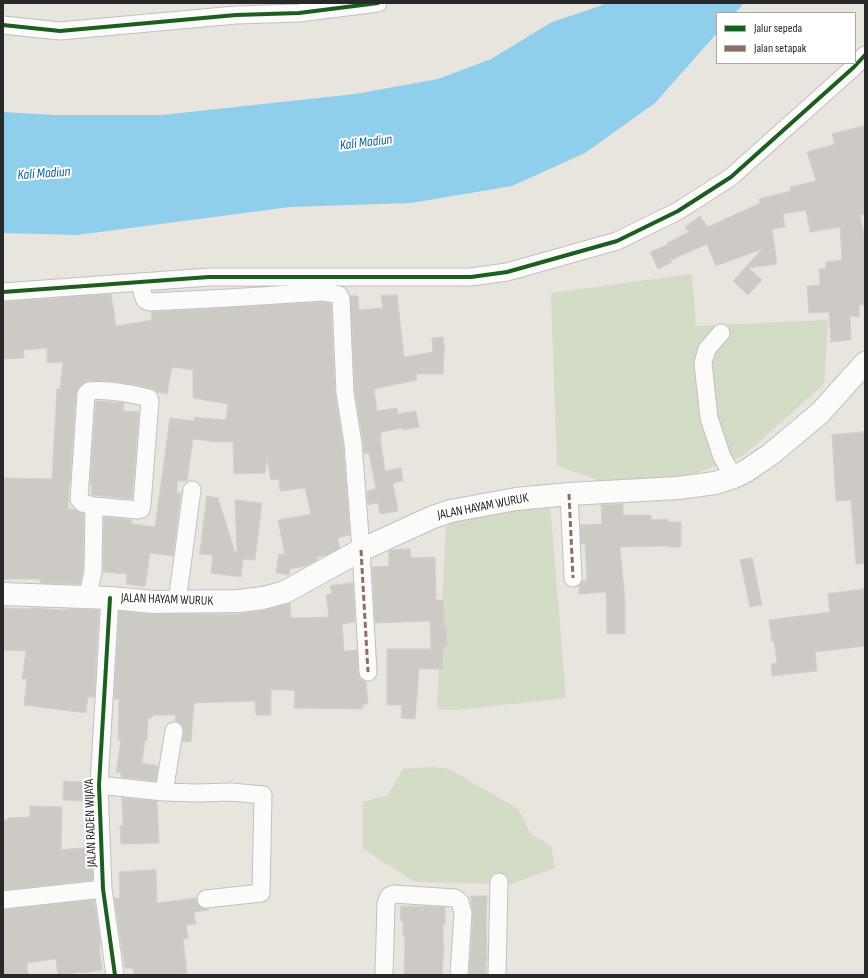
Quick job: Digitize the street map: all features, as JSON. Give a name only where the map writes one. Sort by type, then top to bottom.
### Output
[{"type":"main road","name":"JALAN HAYAM WURUK","points":[[3,594],[110,598],[154,602],[239,602],[285,592],[361,550],[433,517],[451,511],[516,498],[678,488],[716,483],[746,471],[771,454],[820,413],[865,363]]},
{"type":"street","points":[[3,25],[60,31],[236,15],[299,13],[378,3]]},
{"type":"street","points":[[3,292],[209,277],[471,277],[507,272],[617,241],[678,211],[731,177],[865,56]]},
{"type":"street","points":[[140,282],[143,296],[145,300],[149,302],[324,292],[339,295],[341,300],[345,393],[352,443],[361,550],[368,672]]},
{"type":"street","points":[[721,333],[707,349],[703,363],[709,418],[722,457],[734,477]]},
{"type":"street","points":[[89,391],[117,392],[149,398],[148,435],[141,508],[138,510],[94,506],[82,503],[79,499],[86,394],[89,391]]},
{"type":"street","points":[[177,602],[192,490]]},
{"type":"street","points":[[569,494],[573,578]]},
{"type":"street","points":[[87,598],[93,572],[94,506]]},
{"type":"street","name":"JALAN RADEN WIJAYA","points":[[110,598],[99,785],[103,889],[115,975]]},
{"type":"street","points":[[164,792],[174,731]]},
{"type":"street","points":[[99,785],[164,792],[231,792],[263,795],[261,893],[206,898]]},
{"type":"street","points":[[497,975],[499,882]]},
{"type":"street","points":[[3,900],[103,889]]},
{"type":"street","points":[[384,975],[386,904],[389,896],[393,894],[455,898],[460,902],[463,913],[459,975]]},
{"type":"green space","points":[[692,274],[696,326],[828,320],[824,384],[743,456],[688,476],[604,482],[557,466],[551,293]]},
{"type":"green space","points":[[550,504],[566,698],[457,710],[437,709],[446,522]]},
{"type":"green space","points":[[433,767],[449,769],[518,809],[531,834],[551,846],[555,868],[511,884],[415,882],[363,849],[363,802],[388,795],[403,769]]},
{"type":"water","name":"Kali Madiun","points":[[605,3],[744,3],[736,12],[716,12],[716,34],[655,103],[585,153],[512,186],[411,203],[290,207],[77,235],[3,233],[3,112],[54,115],[162,115],[355,94],[438,79],[491,59],[552,22]]},
{"type":"building","points":[[865,126],[865,214],[860,215],[865,239],[865,305],[859,305],[859,317],[850,316],[851,340],[831,342],[829,312],[809,313],[807,286],[820,285],[819,269],[826,269],[826,262],[842,260],[840,227],[810,232],[806,210],[783,214],[785,227],[772,229],[777,264],[749,268],[762,280],[748,295],[733,281],[762,249],[716,266],[707,244],[671,260],[672,262],[658,269],[650,252],[667,245],[667,243],[689,232],[685,227],[700,216],[708,227],[760,203],[759,199],[791,191],[790,187],[816,181],[807,152],[835,144],[832,134]]},
{"type":"building","points":[[111,294],[116,326],[152,320],[151,312],[323,302],[331,304],[335,393],[343,444],[350,535],[337,538],[340,548],[327,555],[317,557],[317,560],[306,566],[290,569],[289,575],[276,573],[279,554],[285,555],[278,520],[311,514],[305,488],[280,491],[279,479],[271,480],[267,458],[265,473],[234,474],[233,442],[193,439],[187,481],[177,481],[177,493],[181,493],[173,556],[150,553],[145,587],[126,584],[127,574],[103,572],[104,517],[132,520],[132,524],[155,527],[170,418],[194,421],[194,417],[226,420],[228,404],[193,398],[193,370],[172,367],[167,394],[157,392],[151,388],[112,381],[88,381],[79,387],[76,393],[68,509],[84,514],[83,571],[80,584],[40,583],[41,579],[3,579],[3,478],[52,479],[57,389],[60,389],[63,362],[47,363],[47,348],[23,350],[24,358],[3,359],[3,302]]},
{"type":"building","points":[[397,295],[404,357],[433,352],[432,338],[443,337],[445,353],[443,374],[416,374],[417,380],[374,389],[377,411],[397,408],[398,414],[416,411],[419,427],[381,432],[380,437],[385,471],[401,468],[403,481],[393,483],[398,511],[380,514],[378,503],[368,505],[367,491],[376,489],[369,453],[364,454],[355,392],[350,296],[358,296],[359,310],[383,308],[381,296]]},
{"type":"building","points":[[96,401],[124,403],[123,411],[139,412],[132,499],[91,495],[92,485],[90,485]]},
{"type":"building","points":[[865,432],[865,563],[856,564],[851,500],[836,501],[832,435]]},
{"type":"building","points":[[207,496],[218,498],[235,552],[237,552],[235,500],[262,503],[255,560],[243,559],[241,577],[211,573],[213,555],[200,554]]},
{"type":"building","points":[[623,504],[623,515],[651,515],[651,520],[668,519],[668,522],[681,522],[681,547],[620,547],[625,600],[625,634],[607,634],[606,592],[579,594],[579,586],[582,581],[587,581],[585,544],[581,544],[580,525],[602,524],[601,505]]},
{"type":"building","points":[[410,549],[411,558],[435,557],[436,600],[443,600],[444,626],[446,626],[447,646],[443,647],[442,669],[419,669],[415,719],[401,718],[402,705],[387,705],[387,649],[431,649],[430,621],[375,623],[372,567],[389,566],[389,551]]},
{"type":"building","points":[[752,558],[762,605],[750,607],[740,560]]},
{"type":"building","points":[[353,583],[355,622],[342,624],[344,651],[357,650],[358,673],[360,678],[366,682],[368,704],[363,704],[363,709],[294,708],[295,690],[271,690],[271,715],[256,715],[255,701],[194,703],[191,742],[182,741],[184,733],[183,728],[181,724],[175,721],[176,715],[152,715],[152,718],[148,718],[147,740],[145,740],[142,763],[158,766],[156,781],[121,777],[121,773],[116,772],[121,740],[118,740],[119,699],[114,699],[119,611],[154,614],[239,614],[265,610],[290,603],[291,618],[329,617],[326,595],[332,594],[330,586]]},
{"type":"building","points":[[865,589],[865,646],[815,652],[817,671],[772,676],[771,664],[777,663],[769,620],[830,612],[828,594]]},
{"type":"building","points":[[3,608],[99,610],[94,697],[88,697],[86,713],[24,705],[27,679],[22,679],[26,651],[3,650]]},
{"type":"building","points":[[64,781],[84,782],[82,801],[63,800]]},
{"type":"building","points":[[122,798],[157,801],[159,843],[121,844],[120,826],[123,826]]},
{"type":"building","points":[[30,806],[62,807],[61,850],[90,847],[93,880],[3,890],[3,820],[8,820],[8,818],[30,817]]},
{"type":"building","points":[[156,870],[157,903],[196,898],[198,905],[202,908],[209,909],[194,912],[196,924],[186,925],[188,939],[183,939],[187,973],[169,975],[134,975],[133,968],[125,968],[114,898],[120,898],[119,872]]},
{"type":"building","points":[[471,896],[487,896],[486,975],[469,975],[473,914]]},
{"type":"building","points":[[94,900],[101,945],[99,946],[102,970],[58,975],[56,959],[54,959],[27,963],[28,975],[3,975],[3,910]]},
{"type":"building","points":[[401,906],[445,907],[445,924],[443,924],[444,947],[442,975],[404,975],[405,936],[403,936],[403,921],[401,921]]},
{"type":"marked path","points":[[569,494],[573,578]]},
{"type":"marked path","points":[[361,550],[368,672]]},
{"type":"cycle path","points":[[3,25],[60,31],[236,15],[299,13],[378,3]]},
{"type":"cycle path","points":[[3,292],[209,277],[471,277],[507,272],[617,241],[678,211],[731,177],[854,67],[865,55]]},
{"type":"cycle path","points":[[110,598],[99,785],[103,889],[115,975]]}]
